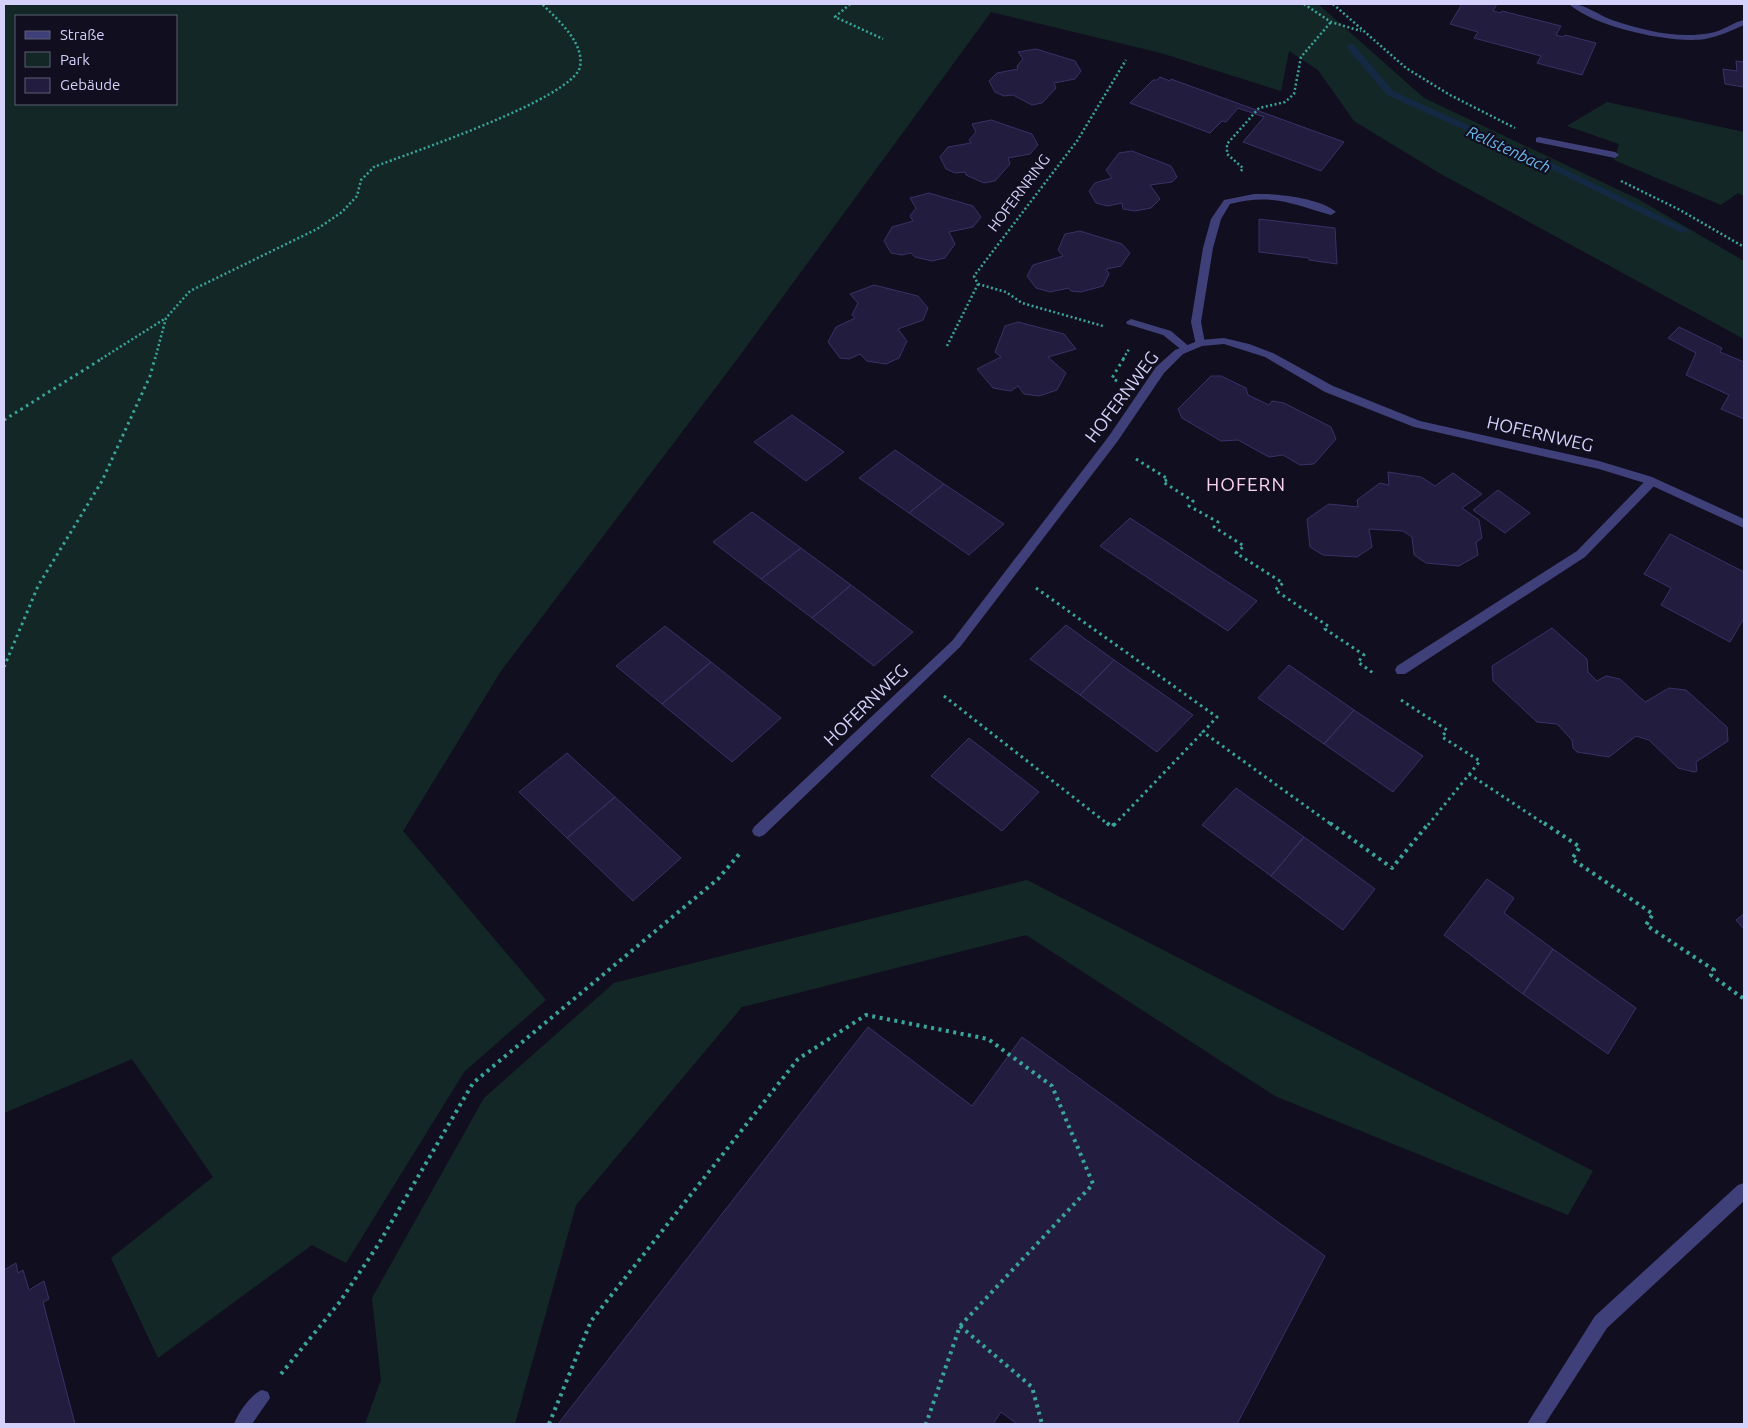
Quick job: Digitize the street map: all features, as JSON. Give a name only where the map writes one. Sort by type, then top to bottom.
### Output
[{"type":"street","points":[[1573,4],[1585,12],[1627,28],[1658,35],[1693,37],[1719,33],[1744,22]]},
{"type":"street","points":[[1539,140],[1615,155]]},
{"type":"street","points":[[1200,342],[1196,322],[1208,248],[1216,219],[1227,202],[1241,197],[1270,196],[1302,200],[1331,212]]},
{"type":"street","points":[[1131,322],[1167,333],[1188,349]]},
{"type":"street","name":"HOFERNWEG","points":[[759,831],[956,644],[1113,439],[1160,370],[1179,352],[1200,342],[1224,340],[1269,355],[1329,389],[1418,424],[1599,465],[1652,481],[1744,524]]},
{"type":"street","points":[[1401,670],[1581,554],[1652,481]]},
{"type":"street","points":[[1535,1424],[1601,1322],[1744,1191]]},
{"type":"street","points":[[242,1424],[262,1398]]},
{"type":"path","points":[[4,420],[166,318],[190,291],[317,229],[342,212],[357,196],[361,180],[374,167],[528,107],[566,84],[579,71],[580,56],[572,38],[542,4]]},
{"type":"path","points":[[850,4],[834,17],[883,38]]},
{"type":"path","points":[[1304,4],[1331,22],[1364,32],[1333,4]]},
{"type":"path","points":[[1227,202],[1243,168],[1227,154],[1227,144],[1259,108],[1285,102],[1294,94],[1301,57],[1331,22]]},
{"type":"path","name":"HOFERNRING","points":[[947,346],[978,284],[974,276],[1077,141],[1126,60]]},
{"type":"path","points":[[978,284],[1006,292],[1022,303],[1111,328]]},
{"type":"path","points":[[4,666],[38,586],[102,481],[150,376],[166,318]]},
{"type":"path","points":[[1130,348],[1112,378],[1123,384],[1138,361],[1160,370]]},
{"type":"path","points":[[1113,439],[1140,455],[1135,459],[1168,479],[1163,482],[1193,501],[1189,506],[1218,522],[1214,527],[1244,546],[1236,553],[1283,583],[1275,590],[1328,626],[1325,629],[1364,656],[1358,662]]},
{"type":"path","points":[[921,678],[1112,827],[1217,717],[1012,571]]},
{"type":"path","points":[[1203,732],[1392,868],[1480,761],[1442,737],[1447,730],[1400,699]]},
{"type":"path","points":[[1469,774],[1580,847],[1572,859],[1653,914],[1646,925],[1714,970],[1711,976],[1744,999]]},
{"type":"path","points":[[262,1398],[339,1303],[378,1245],[473,1083],[718,879],[759,831]]},
{"type":"path","points":[[549,1424],[590,1321],[798,1059],[866,1016],[988,1038],[1052,1086],[1093,1184],[960,1326],[926,1424]]},
{"type":"path","points":[[960,1326],[1032,1387],[1042,1424]]},
{"type":"green space","points":[[4,4],[1318,4],[1424,98],[1638,199],[1744,261],[1744,339],[1441,174],[1354,121],[1318,70],[1289,51],[1281,91],[1161,53],[991,12],[738,358],[501,671],[403,831],[546,1000],[464,1072],[346,1263],[312,1245],[158,1358],[111,1258],[213,1177],[132,1059],[4,1113]]},
{"type":"green space","points":[[1607,102],[1744,132],[1744,196],[1738,193],[1721,205],[1614,160],[1619,144],[1567,126]]},
{"type":"green space","points":[[1027,880],[1593,1171],[1568,1215],[1275,1096],[1026,935],[742,1007],[576,1205],[515,1424],[365,1424],[381,1380],[372,1298],[484,1098],[614,983]]},
{"type":"building","points":[[1462,4],[1497,4],[1493,11],[1500,13],[1502,11],[1561,26],[1556,35],[1563,37],[1565,35],[1596,43],[1582,75],[1537,63],[1541,56],[1474,38],[1478,32],[1450,24]]},
{"type":"building","points":[[1036,49],[1075,61],[1081,71],[1075,79],[1054,83],[1056,88],[1042,103],[1032,105],[1013,95],[1004,96],[995,92],[989,81],[997,73],[1018,69],[1017,66],[1023,59],[1018,52]]},
{"type":"building","points":[[1736,61],[1744,62],[1744,87],[1725,84],[1723,69],[1737,71]]},
{"type":"building","points":[[1160,77],[1170,81],[1171,79],[1344,142],[1321,171],[1243,142],[1264,117],[1238,108],[1226,122],[1222,121],[1210,133],[1130,103],[1153,80],[1157,80]]},
{"type":"building","points":[[991,120],[1032,134],[1038,145],[1030,154],[1008,158],[1010,164],[995,181],[984,183],[966,175],[965,172],[955,173],[946,169],[940,157],[948,147],[971,143],[969,140],[976,132],[972,124]]},
{"type":"building","points":[[1132,151],[1171,166],[1177,177],[1172,182],[1150,185],[1160,199],[1151,208],[1135,211],[1123,209],[1122,203],[1108,206],[1096,203],[1089,191],[1095,183],[1112,178],[1106,170],[1119,153]]},
{"type":"building","points":[[929,193],[973,206],[981,217],[973,227],[949,232],[955,244],[945,258],[932,261],[915,257],[911,253],[902,255],[891,253],[884,241],[892,227],[913,221],[910,216],[916,208],[910,198]]},
{"type":"building","points":[[1259,219],[1335,228],[1337,264],[1309,260],[1309,258],[1259,252]]},
{"type":"building","points":[[1080,231],[1122,244],[1130,253],[1121,266],[1106,269],[1109,274],[1103,286],[1081,292],[1071,291],[1069,288],[1050,292],[1036,288],[1027,276],[1033,265],[1063,256],[1058,250],[1065,234]]},
{"type":"building","points":[[874,285],[918,296],[928,308],[923,320],[898,329],[907,341],[899,358],[886,364],[867,361],[860,354],[849,359],[840,358],[828,342],[836,327],[855,318],[852,315],[858,303],[850,294]]},
{"type":"building","points":[[1018,322],[1064,334],[1076,349],[1048,357],[1066,373],[1057,390],[1039,396],[1024,394],[1018,386],[1011,391],[993,388],[977,369],[1001,357],[995,352],[1005,326]]},
{"type":"building","points":[[1679,327],[1722,348],[1720,352],[1744,362],[1744,419],[1721,409],[1729,395],[1686,375],[1696,353],[1668,338]]},
{"type":"building","points":[[1211,376],[1221,376],[1246,388],[1248,395],[1269,405],[1272,401],[1284,403],[1331,427],[1336,439],[1314,464],[1300,465],[1283,455],[1269,457],[1238,440],[1221,441],[1182,418],[1178,409]]},
{"type":"building","points":[[792,415],[844,452],[806,481],[754,442]]},
{"type":"building","points":[[895,450],[944,484],[909,513],[859,478]]},
{"type":"building","points":[[1388,472],[1421,477],[1435,486],[1453,473],[1482,494],[1462,508],[1479,520],[1482,538],[1476,542],[1478,555],[1459,566],[1426,563],[1414,555],[1412,537],[1403,531],[1369,529],[1372,547],[1357,557],[1323,555],[1310,547],[1307,519],[1329,504],[1358,507],[1357,500],[1380,483],[1389,485]]},
{"type":"building","points":[[944,484],[1004,524],[969,555],[909,513]]},
{"type":"building","points":[[1498,490],[1530,513],[1505,533],[1473,510]]},
{"type":"building","points":[[752,512],[801,548],[761,579],[713,542]]},
{"type":"building","points":[[1130,518],[1257,601],[1228,631],[1100,546]]},
{"type":"building","points":[[1670,534],[1744,572],[1744,618],[1730,642],[1661,605],[1671,588],[1644,574]]},
{"type":"building","points":[[801,548],[851,585],[812,618],[761,579]]},
{"type":"building","points":[[851,585],[913,632],[874,666],[812,618]]},
{"type":"building","points":[[1066,625],[1114,660],[1080,695],[1030,659]]},
{"type":"building","points":[[665,626],[711,662],[662,704],[616,666]]},
{"type":"building","points":[[1552,628],[1587,659],[1588,672],[1597,681],[1606,676],[1620,679],[1645,702],[1669,688],[1686,690],[1727,727],[1728,741],[1696,762],[1697,771],[1694,772],[1678,768],[1649,740],[1636,736],[1609,757],[1577,752],[1573,748],[1572,740],[1557,724],[1537,722],[1493,681],[1492,666]]},
{"type":"building","points":[[1114,660],[1193,715],[1157,752],[1080,695]]},
{"type":"building","points":[[711,662],[781,718],[732,762],[662,704]]},
{"type":"building","points":[[1289,665],[1354,710],[1324,744],[1258,698]]},
{"type":"building","points":[[1354,710],[1423,756],[1393,792],[1324,744]]},
{"type":"building","points":[[969,738],[1039,792],[1002,831],[931,776]]},
{"type":"building","points":[[567,753],[615,797],[567,838],[519,792]]},
{"type":"building","points":[[1236,788],[1304,837],[1271,876],[1202,825]]},
{"type":"building","points":[[615,797],[681,858],[633,901],[567,838]]},
{"type":"building","points":[[1304,837],[1375,889],[1343,930],[1271,876]]},
{"type":"building","points":[[1487,879],[1514,898],[1504,913],[1553,949],[1523,994],[1444,935]]},
{"type":"building","points":[[1744,914],[1744,929],[1736,920]]},
{"type":"building","points":[[1553,949],[1636,1008],[1608,1054],[1523,994]]},
{"type":"building","points":[[868,1027],[972,1106],[1022,1037],[1325,1256],[1237,1424],[1017,1424],[1001,1412],[993,1424],[558,1424]]},
{"type":"building","points":[[16,1263],[18,1273],[23,1270],[29,1290],[44,1281],[49,1299],[43,1302],[75,1424],[4,1424],[4,1270]]},
{"type":"waterway","name":"Rellstenbach","points":[[1351,47],[1390,93],[1547,164],[1684,230]]},
{"type":"district","name":"HOFERN","points":[[1246,484]]}]
